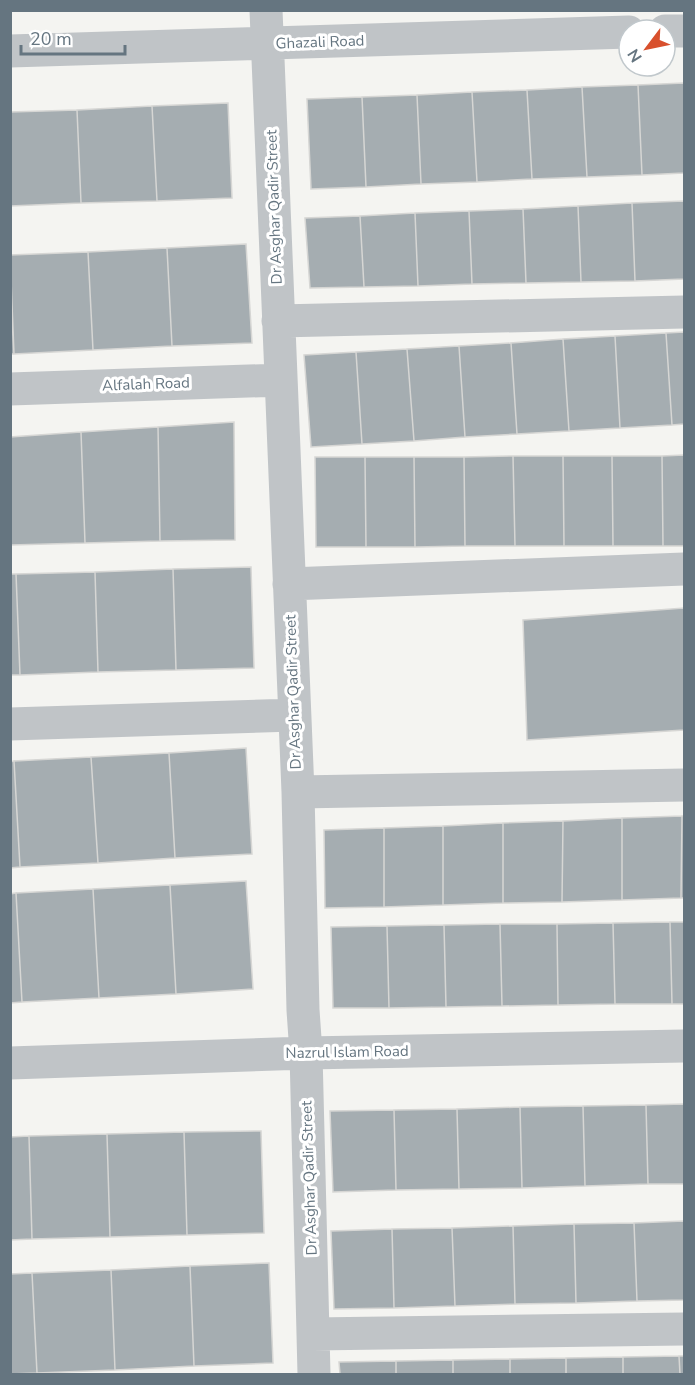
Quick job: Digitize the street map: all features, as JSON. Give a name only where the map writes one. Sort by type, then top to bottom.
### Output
[{"type":"street","name":"Dr Asghar Qadir Street","points":[[266,10],[298,792],[314,1374]]},
{"type":"street","name":"Ghazali Road","points":[[10,51],[617,32]]},
{"type":"street","points":[[278,321],[684,312]]},
{"type":"street","name":"Alfalah Road","points":[[10,389],[281,380]]},
{"type":"street","points":[[289,584],[684,569]]},
{"type":"street","points":[[10,724],[294,715]]},
{"type":"street","points":[[298,792],[684,785]]},
{"type":"street","name":"Nazrul Islam Road","points":[[10,1063],[306,1053],[684,1046]]},
{"type":"street","points":[[313,1334],[684,1329]]},
{"type":"building","points":[[684,83],[684,173],[642,175],[638,85]]},
{"type":"building","points":[[638,85],[642,175],[587,177],[582,87]]},
{"type":"building","points":[[582,87],[587,177],[532,179],[527,90]]},
{"type":"building","points":[[527,90],[532,179],[477,182],[472,92]]},
{"type":"building","points":[[472,92],[477,182],[421,184],[417,95]]},
{"type":"building","points":[[417,95],[421,184],[366,187],[362,97]]},
{"type":"building","points":[[362,97],[366,187],[311,189],[307,99]]},
{"type":"building","points":[[228,103],[232,198],[157,201],[152,106]]},
{"type":"building","points":[[152,106],[157,201],[81,203],[77,110]]},
{"type":"building","points":[[77,110],[81,203],[10,206],[10,112]]},
{"type":"building","points":[[684,201],[684,279],[635,281],[632,203]]},
{"type":"building","points":[[632,203],[635,281],[581,282],[578,206]]},
{"type":"building","points":[[578,206],[581,282],[526,283],[523,209]]},
{"type":"building","points":[[523,209],[526,283],[472,284],[469,211]]},
{"type":"building","points":[[469,211],[472,284],[418,286],[415,213]]},
{"type":"building","points":[[415,213],[418,286],[364,287],[360,216]]},
{"type":"building","points":[[360,216],[364,287],[310,288],[305,218]]},
{"type":"building","points":[[246,244],[252,343],[172,346],[167,248]]},
{"type":"building","points":[[167,248],[172,346],[93,350],[88,252]]},
{"type":"building","points":[[88,252],[93,350],[14,354],[10,255]]},
{"type":"building","points":[[10,283],[14,354],[10,354]]},
{"type":"building","points":[[684,332],[684,424],[672,425],[666,333]]},
{"type":"building","points":[[666,333],[672,425],[620,428],[615,336]]},
{"type":"building","points":[[615,336],[620,428],[569,431],[563,339]]},
{"type":"building","points":[[563,339],[569,431],[517,434],[511,343]]},
{"type":"building","points":[[511,343],[517,434],[465,437],[459,346]]},
{"type":"building","points":[[459,346],[465,437],[414,441],[407,349]]},
{"type":"building","points":[[407,349],[414,441],[362,444],[356,352]]},
{"type":"building","points":[[356,352],[362,444],[311,447],[304,355]]},
{"type":"building","points":[[234,422],[235,540],[160,541],[158,427]]},
{"type":"building","points":[[158,427],[160,541],[85,543],[81,432]]},
{"type":"building","points":[[81,432],[85,543],[11,545],[10,437]]},
{"type":"building","points":[[684,455],[684,546],[663,546],[662,456]]},
{"type":"building","points":[[513,456],[563,456],[564,546],[515,546]]},
{"type":"building","points":[[513,456],[515,546],[465,546],[464,457]]},
{"type":"building","points":[[563,456],[612,456],[613,546],[564,546]]},
{"type":"building","points":[[612,456],[662,456],[663,546],[613,546]]},
{"type":"building","points":[[315,457],[365,457],[366,547],[316,547]]},
{"type":"building","points":[[365,457],[414,457],[415,547],[366,547]]},
{"type":"building","points":[[414,457],[464,457],[465,546],[415,547]]},
{"type":"building","points":[[251,567],[254,668],[176,670],[173,569]]},
{"type":"building","points":[[173,569],[176,670],[98,672],[95,572]]},
{"type":"building","points":[[95,572],[98,672],[20,675],[16,574]]},
{"type":"building","points":[[10,574],[16,574],[20,675],[10,675]]},
{"type":"building","points":[[684,608],[684,730],[527,740],[523,620]]},
{"type":"building","points":[[246,748],[252,854],[175,858],[169,753]]},
{"type":"building","points":[[169,753],[175,858],[98,863],[91,757]]},
{"type":"building","points":[[91,757],[98,863],[20,867],[14,761]]},
{"type":"building","points":[[14,761],[20,867],[10,868],[10,762]]},
{"type":"building","points":[[682,816],[684,816],[684,898],[681,898]]},
{"type":"building","points":[[682,816],[681,898],[622,900],[622,818]]},
{"type":"building","points":[[622,818],[622,900],[562,902],[563,821]]},
{"type":"building","points":[[563,821],[562,902],[503,903],[503,823]]},
{"type":"building","points":[[503,823],[503,903],[443,905],[443,826]]},
{"type":"building","points":[[443,826],[443,905],[384,907],[384,828]]},
{"type":"building","points":[[384,828],[384,907],[325,908],[324,830]]},
{"type":"building","points":[[246,881],[253,989],[176,994],[170,885]]},
{"type":"building","points":[[170,885],[176,994],[99,998],[93,889]]},
{"type":"building","points":[[93,889],[99,998],[22,1002],[16,893]]},
{"type":"building","points":[[16,893],[22,1002],[10,1003],[10,894]]},
{"type":"building","points":[[670,922],[684,922],[684,1004],[672,1004]]},
{"type":"building","points":[[670,922],[672,1004],[615,1004],[613,923]]},
{"type":"building","points":[[613,923],[615,1004],[558,1005],[557,924]]},
{"type":"building","points":[[500,924],[557,924],[558,1005],[502,1006]]},
{"type":"building","points":[[500,924],[502,1006],[446,1007],[444,925]]},
{"type":"building","points":[[444,925],[446,1007],[389,1008],[387,926]]},
{"type":"building","points":[[387,926],[389,1008],[333,1008],[331,927]]},
{"type":"building","points":[[684,1104],[684,1184],[648,1184],[646,1105]]},
{"type":"building","points":[[646,1105],[648,1184],[585,1186],[583,1106]]},
{"type":"building","points":[[583,1106],[585,1186],[522,1188],[520,1107]]},
{"type":"building","points":[[520,1107],[522,1188],[459,1189],[457,1109]]},
{"type":"building","points":[[457,1109],[459,1189],[396,1190],[394,1110]]},
{"type":"building","points":[[394,1110],[396,1190],[333,1192],[330,1111]]},
{"type":"building","points":[[261,1131],[264,1233],[187,1235],[184,1132]]},
{"type":"building","points":[[184,1132],[187,1235],[110,1237],[107,1134]]},
{"type":"building","points":[[107,1134],[110,1237],[32,1239],[29,1136]]},
{"type":"building","points":[[29,1136],[32,1239],[10,1240],[10,1137]]},
{"type":"building","points":[[684,1221],[684,1300],[637,1301],[634,1223]]},
{"type":"building","points":[[634,1223],[637,1301],[576,1303],[574,1224]]},
{"type":"building","points":[[574,1224],[576,1303],[515,1304],[513,1226]]},
{"type":"building","points":[[513,1226],[515,1304],[455,1306],[452,1228]]},
{"type":"building","points":[[452,1228],[455,1306],[394,1308],[392,1229]]},
{"type":"building","points":[[392,1229],[394,1308],[334,1309],[331,1231]]},
{"type":"building","points":[[269,1263],[273,1363],[194,1366],[190,1266]]},
{"type":"building","points":[[190,1266],[194,1366],[115,1370],[111,1270]]},
{"type":"building","points":[[111,1270],[115,1370],[37,1373],[32,1273]]},
{"type":"building","points":[[32,1273],[37,1373],[10,1374],[10,1274]]},
{"type":"building","points":[[679,1356],[684,1356],[684,1374],[680,1374]]},
{"type":"building","points":[[679,1356],[680,1374],[623,1374],[623,1357]]},
{"type":"building","points":[[623,1357],[623,1374],[566,1374],[566,1358]]},
{"type":"building","points":[[566,1358],[566,1374],[510,1374],[510,1359]]},
{"type":"building","points":[[510,1359],[510,1374],[453,1374],[453,1360]]},
{"type":"building","points":[[453,1360],[453,1374],[396,1374],[396,1361]]},
{"type":"building","points":[[396,1361],[396,1374],[340,1374],[339,1362]]}]
